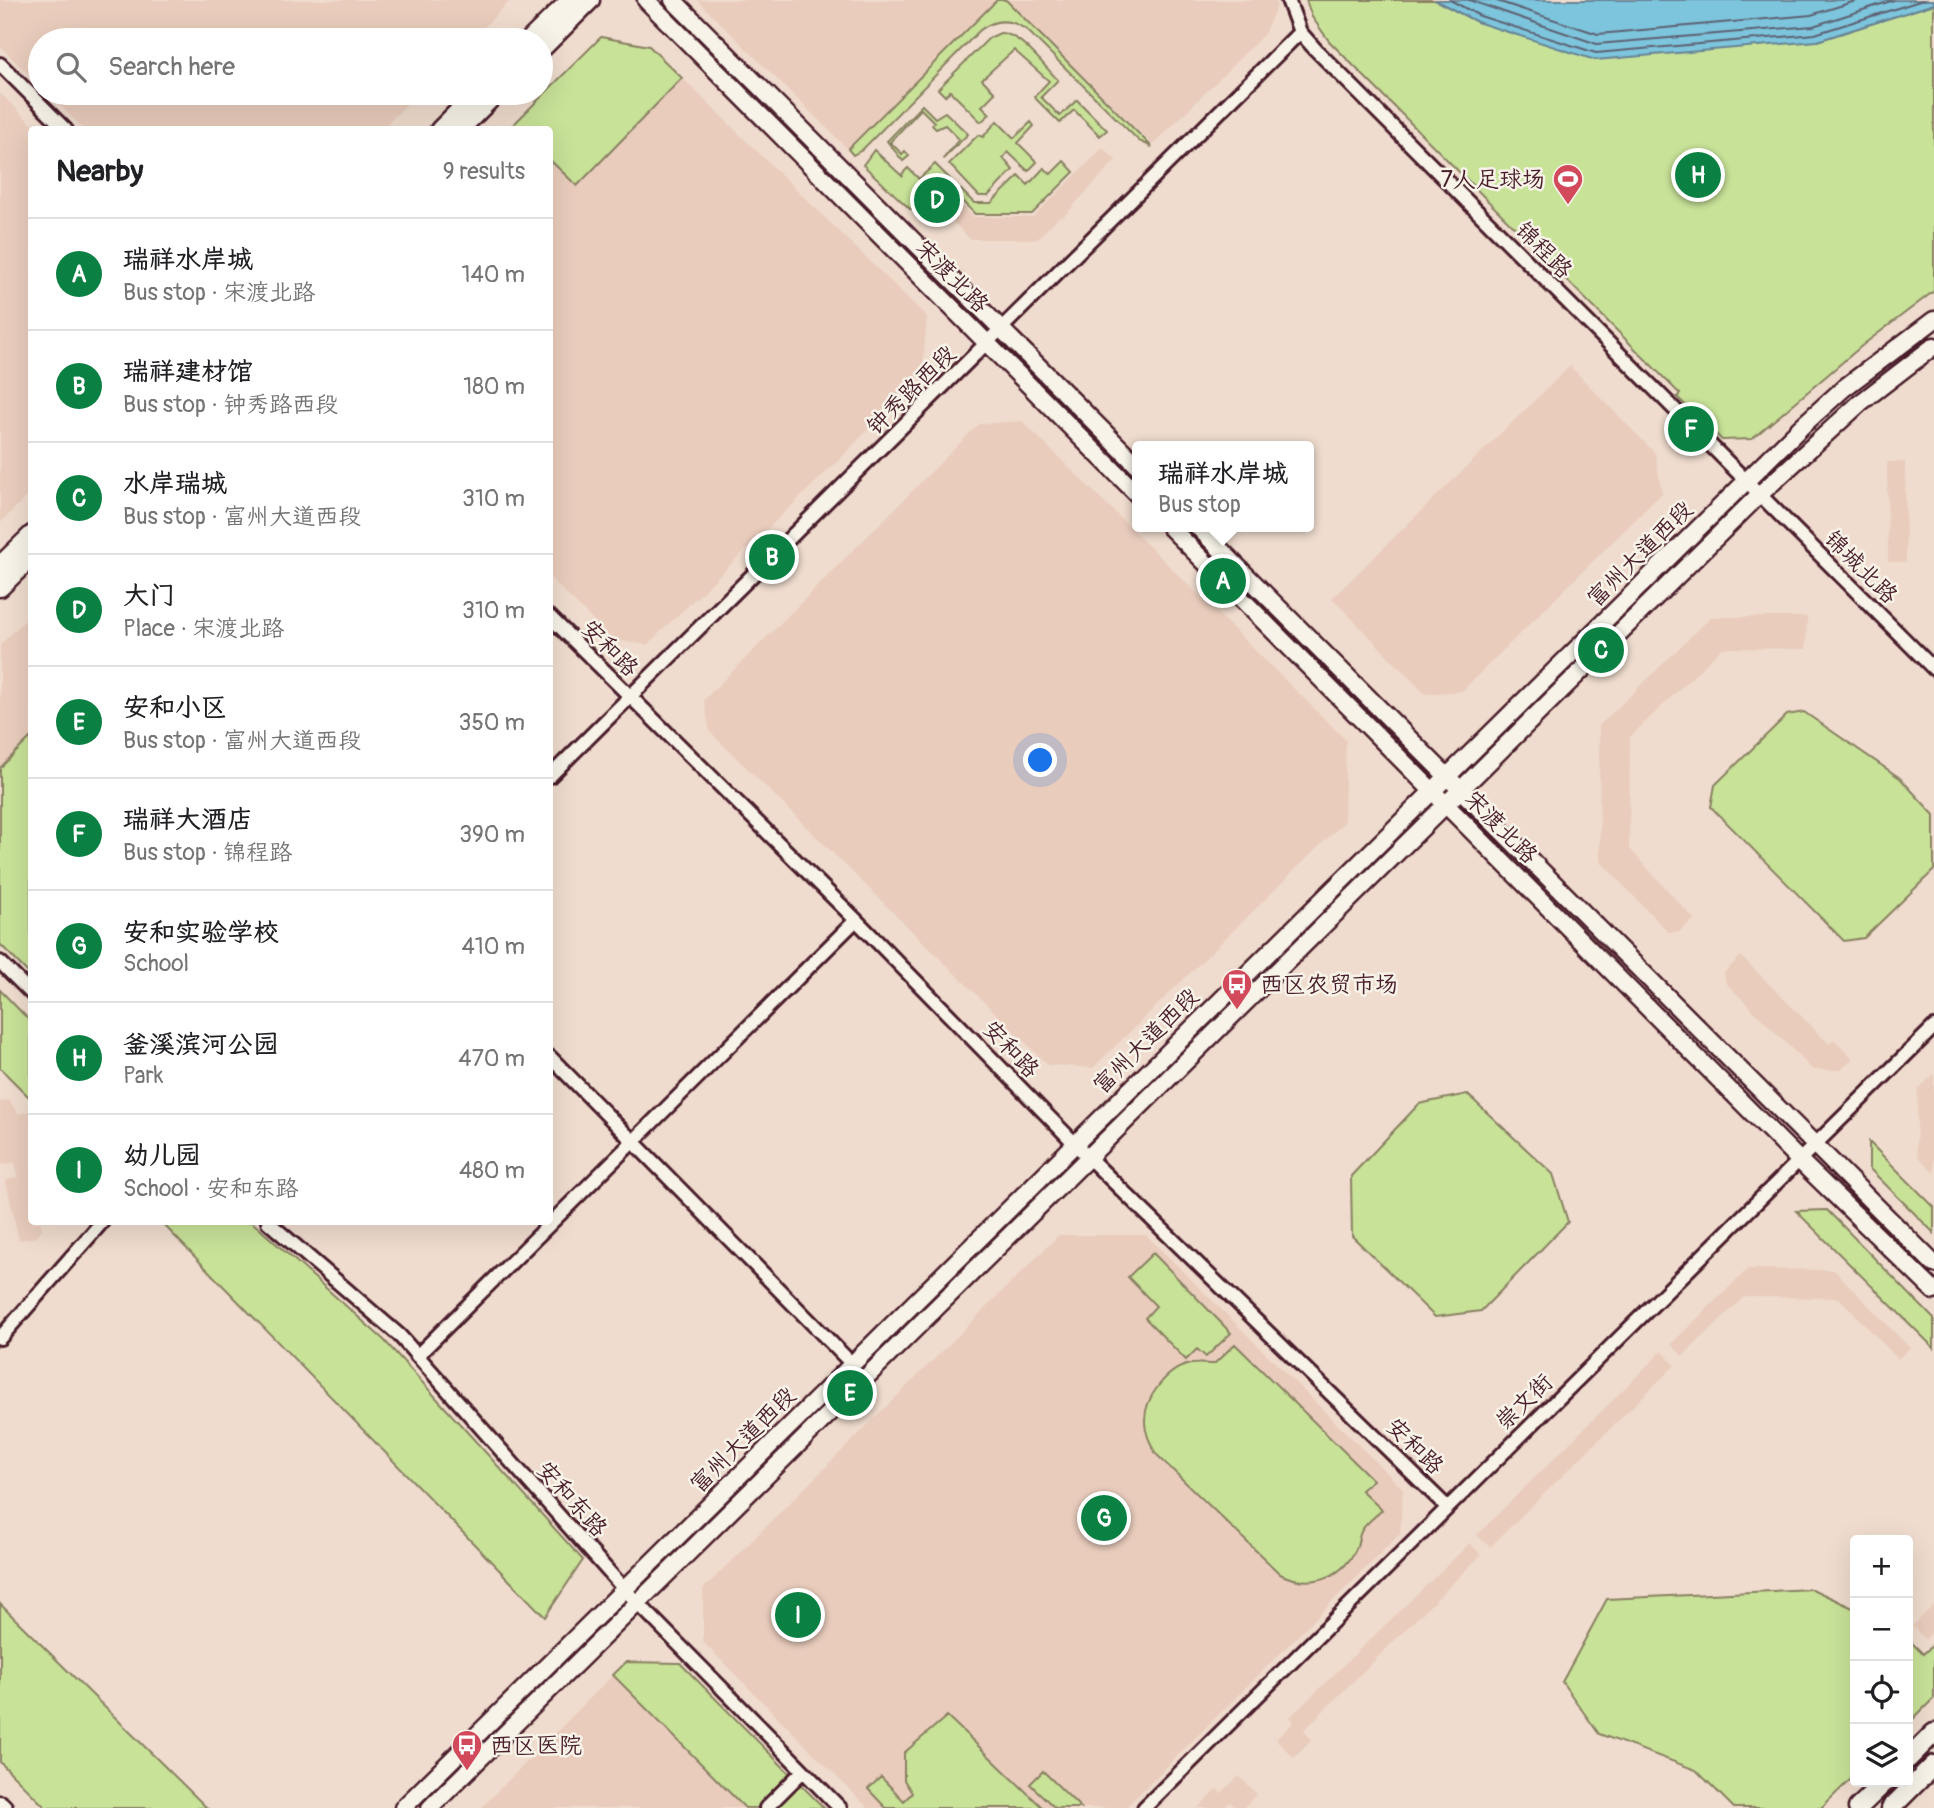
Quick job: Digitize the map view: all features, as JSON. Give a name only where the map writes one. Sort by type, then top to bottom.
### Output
[{"type":"highway","points":[[542,28],[571,0]]},
{"type":"highway","points":[[553,37],[590,0]]},
{"type":"highway","points":[[444,126],[465,105]]},
{"type":"highway","points":[[463,126],[484,105]]},
{"type":"highway","points":[[0,566],[28,539]]},
{"type":"highway","points":[[0,587],[28,560]]},
{"type":"highway","points":[[1913,1754],[1934,1733]]},
{"type":"highway","points":[[1891,1808],[1934,1765]]},
{"type":"highway","points":[[1858,1808],[1880,1787]]},
{"type":"main road","name":"宋渡北路","points":[[646,0],[1132,489]]},
{"type":"main road","name":"宋渡北路","points":[[673,0],[1132,460]]},
{"type":"main road","name":"富州大道西段","points":[[402,1808],[1745,482],[1844,388],[1934,320]]},
{"type":"main road","name":"富州大道西段","points":[[430,1808],[1759,495],[1860,403],[1934,346]]},
{"type":"main road","name":"宋渡北路","points":[[1175,532],[1799,1160],[1934,1291]]},
{"type":"main road","name":"宋渡北路","points":[[1203,532],[1934,1264]]},
{"type":"street","points":[[1288,0],[1300,33]]},
{"type":"street","name":"钟秀路西段","points":[[553,773],[1300,33]]},
{"type":"street","name":"锦程路","points":[[1300,33],[1759,495]]},
{"type":"street","points":[[0,64],[28,92]]},
{"type":"street","points":[[41,105],[62,126]]},
{"type":"street","name":"锦城北路","points":[[1759,495],[1934,670]]},
{"type":"street","name":"安和路","points":[[553,620],[856,920],[1088,1157],[1447,1507]]},
{"type":"street","points":[[553,1221],[856,920]]},
{"type":"street","points":[[0,961],[28,989]]},
{"type":"street","name":"崇文街","points":[[1144,1808],[1934,1027]]},
{"type":"street","points":[[553,1060],[852,1364]]},
{"type":"street","points":[[0,1338],[99,1225]]},
{"type":"street","name":"安和东路","points":[[271,1225],[399,1335],[624,1589],[840,1808]]},
{"type":"street","points":[[417,1356],[549,1225]]},
{"type":"street","points":[[766,1808],[803,1771]]},
{"type":"shaded area","points":[[0,0],[511,0],[483,28],[28,28],[28,74],[0,46]]},
{"type":"shaded area","points":[[697,0],[997,0],[848,149]]},
{"type":"shaded area","points":[[1006,0],[1275,0],[1277,5],[1264,34],[1153,145]]},
{"type":"shaded area","points":[[682,78],[927,317],[922,373],[846,453],[647,645],[613,640],[553,581],[553,163],[578,186]]},
{"type":"shaded area","points":[[0,93],[34,126],[28,126],[28,495],[0,523]]},
{"type":"shaded area","points":[[59,105],[406,105],[385,126],[81,126]]},
{"type":"shaded area","points":[[1103,148],[1116,160],[1062,218],[1060,216],[1037,239],[970,239],[948,217],[961,204],[974,217],[1033,217]]},
{"type":"shaded area","points":[[1570,366],[1655,453],[1662,493],[1462,691],[1425,694],[1332,598]]},
{"type":"shaded area","points":[[1022,421],[1346,740],[1344,822],[1093,1068],[1048,1065],[710,732],[704,700],[979,424]]},
{"type":"shaded area","points":[[1887,462],[1905,462],[1906,562],[1888,562]]},
{"type":"shaded area","points":[[28,617],[28,740],[0,768],[0,645]]},
{"type":"shaded area","points":[[1711,617],[1807,617],[1806,649],[1722,648],[1630,737],[1629,848],[1694,919],[1679,932],[1668,932],[1600,861],[1599,726]]},
{"type":"shaded area","points":[[1741,956],[1829,1044],[1834,1040],[1853,1059],[1841,1070],[1813,1070],[1726,983],[1724,973]]},
{"type":"shaded area","points":[[1934,1074],[1934,1173],[1918,1157],[1916,1146],[1918,1089]]},
{"type":"shaded area","points":[[9,1100],[18,1114],[28,1112],[28,1225],[41,1225],[42,1229],[36,1237],[19,1240],[6,1181],[18,1177],[15,1162],[2,1165],[0,1102]]},
{"type":"shaded area","points":[[1059,1235],[1146,1235],[1403,1489],[1400,1534],[1125,1808],[868,1808],[703,1642],[703,1589]]},
{"type":"shaded area","points":[[1748,1269],[1834,1270],[1910,1348],[1898,1359],[1839,1298],[1744,1297],[1683,1356],[1671,1344]]},
{"type":"shaded area","points":[[1662,1351],[1675,1365],[1490,1547],[1477,1535]]},
{"type":"shaded area","points":[[1470,1543],[1481,1555],[1304,1730],[1312,1740],[1294,1758],[1276,1739],[1294,1722],[1290,1717]]},
{"type":"shaded area","points":[[1934,1605],[1934,1630],[1925,1639],[1913,1625]]},
{"type":"shaded area","points":[[613,1675],[745,1808],[481,1808]]},
{"type":"shaded area","points":[[1239,1776],[1257,1794],[1243,1808],[1236,1808],[1230,1802],[1224,1808],[1198,1808],[1217,1789],[1221,1793]]},
{"type":"green space","points":[[997,0],[1006,0],[1152,147],[1139,141],[1028,31],[1003,21],[979,31],[862,150],[853,155],[848,149]]},
{"type":"green space","points":[[1306,0],[1435,0],[1477,22],[1817,41],[1934,4],[1934,291],[1864,344],[1752,439],[1722,440],[1677,397],[1680,394],[1329,41],[1312,17]]},
{"type":"green space","points":[[1000,33],[1023,43],[1058,80],[1041,97],[1060,116],[1077,100],[1107,130],[1100,136],[1074,110],[1060,123],[1034,97],[1049,81],[1014,50],[982,79],[995,93],[982,106],[990,114],[981,122],[950,91],[945,96],[938,89],[989,38]]},
{"type":"green space","points":[[601,37],[649,46],[682,78],[577,186],[553,163],[553,126],[513,125],[533,105],[553,105],[553,85]]},
{"type":"green space","points":[[922,105],[935,118],[945,112],[968,134],[943,159],[959,139],[945,125],[936,129],[932,125],[934,122],[921,109],[890,142],[902,154],[905,151],[909,156],[903,161],[887,141]]},
{"type":"green space","points":[[997,121],[1014,138],[1031,122],[1034,126],[1018,143],[1037,162],[1028,171],[1008,152],[1003,158],[1013,170],[988,196],[979,196],[949,164],[978,135],[983,137]]},
{"type":"green space","points":[[874,150],[903,177],[902,174],[908,168],[919,179],[935,164],[950,179],[936,193],[927,186],[920,193],[927,200],[917,209],[910,209],[863,165]]},
{"type":"green space","points":[[1064,161],[1074,172],[1032,214],[975,214],[961,200],[957,203],[952,199],[961,190],[974,203],[991,203],[1019,176],[1028,185],[1044,168],[1051,174]]},
{"type":"green space","points":[[1804,712],[1900,778],[1934,815],[1934,870],[1864,938],[1844,941],[1711,807],[1715,785],[1787,715]]},
{"type":"green space","points":[[28,740],[28,973],[0,944],[0,768]]},
{"type":"green space","points":[[0,990],[28,1019],[28,1096],[0,1068]]},
{"type":"green space","points":[[1467,1094],[1553,1174],[1568,1222],[1481,1311],[1435,1317],[1352,1236],[1351,1176],[1419,1104]]},
{"type":"green space","points":[[1869,1142],[1934,1207],[1934,1233],[1869,1168]]},
{"type":"green space","points":[[1827,1210],[1934,1319],[1934,1348],[1796,1211]]},
{"type":"green space","points":[[164,1225],[255,1225],[384,1340],[583,1560],[545,1617]]},
{"type":"green space","points":[[1153,1253],[1231,1333],[1206,1357],[1197,1349],[1186,1360],[1145,1318],[1156,1306],[1128,1277]]},
{"type":"green space","points":[[1235,1344],[1373,1480],[1361,1490],[1382,1510],[1362,1530],[1349,1561],[1323,1579],[1302,1580],[1280,1574],[1156,1454],[1149,1439],[1145,1426],[1148,1403],[1166,1378],[1174,1371],[1191,1364],[1214,1364]]},
{"type":"green space","points":[[1812,1589],[1850,1607],[1850,1780],[1821,1808],[1734,1808],[1696,1770],[1599,1734],[1562,1682],[1607,1599]]},
{"type":"green space","points":[[0,1604],[207,1808],[46,1808],[0,1762]]},
{"type":"green space","points":[[1913,1644],[1923,1654],[1934,1644],[1934,1698],[1913,1719]]},
{"type":"green space","points":[[626,1662],[680,1663],[824,1808],[745,1808],[613,1675]]},
{"type":"green space","points":[[947,1716],[1043,1808],[886,1808],[868,1789],[881,1777],[904,1801],[912,1793],[904,1780],[904,1753]]},
{"type":"green space","points":[[1043,1771],[1081,1808],[1055,1808],[1030,1784]]},
{"type":"water","points":[[1435,0],[1934,0],[1934,4],[1817,41],[1595,60],[1477,22]]},
{"type":"place","name":"釜溪滨河公园","points":[[1698,175]]},
{"type":"place","name":"大门","points":[[937,200]]},
{"type":"place","name":"7人足球场","points":[[1568,206]]},
{"type":"place","name":"瑞祥大酒店","points":[[1691,429]]},
{"type":"place","name":"瑞祥建材馆","points":[[772,557]]},
{"type":"place","name":"瑞祥水岸城","points":[[1223,581]]},
{"type":"place","name":"水岸瑞城","points":[[1601,650]]},
{"type":"place","name":"西区农贸市场","points":[[1237,1011]]},
{"type":"place","name":"安和小区","points":[[850,1393]]},
{"type":"place","name":"安和实验学校","points":[[1104,1518]]},
{"type":"place","name":"幼儿园","points":[[798,1615]]},
{"type":"place","name":"西区医院","points":[[467,1772]]}]
